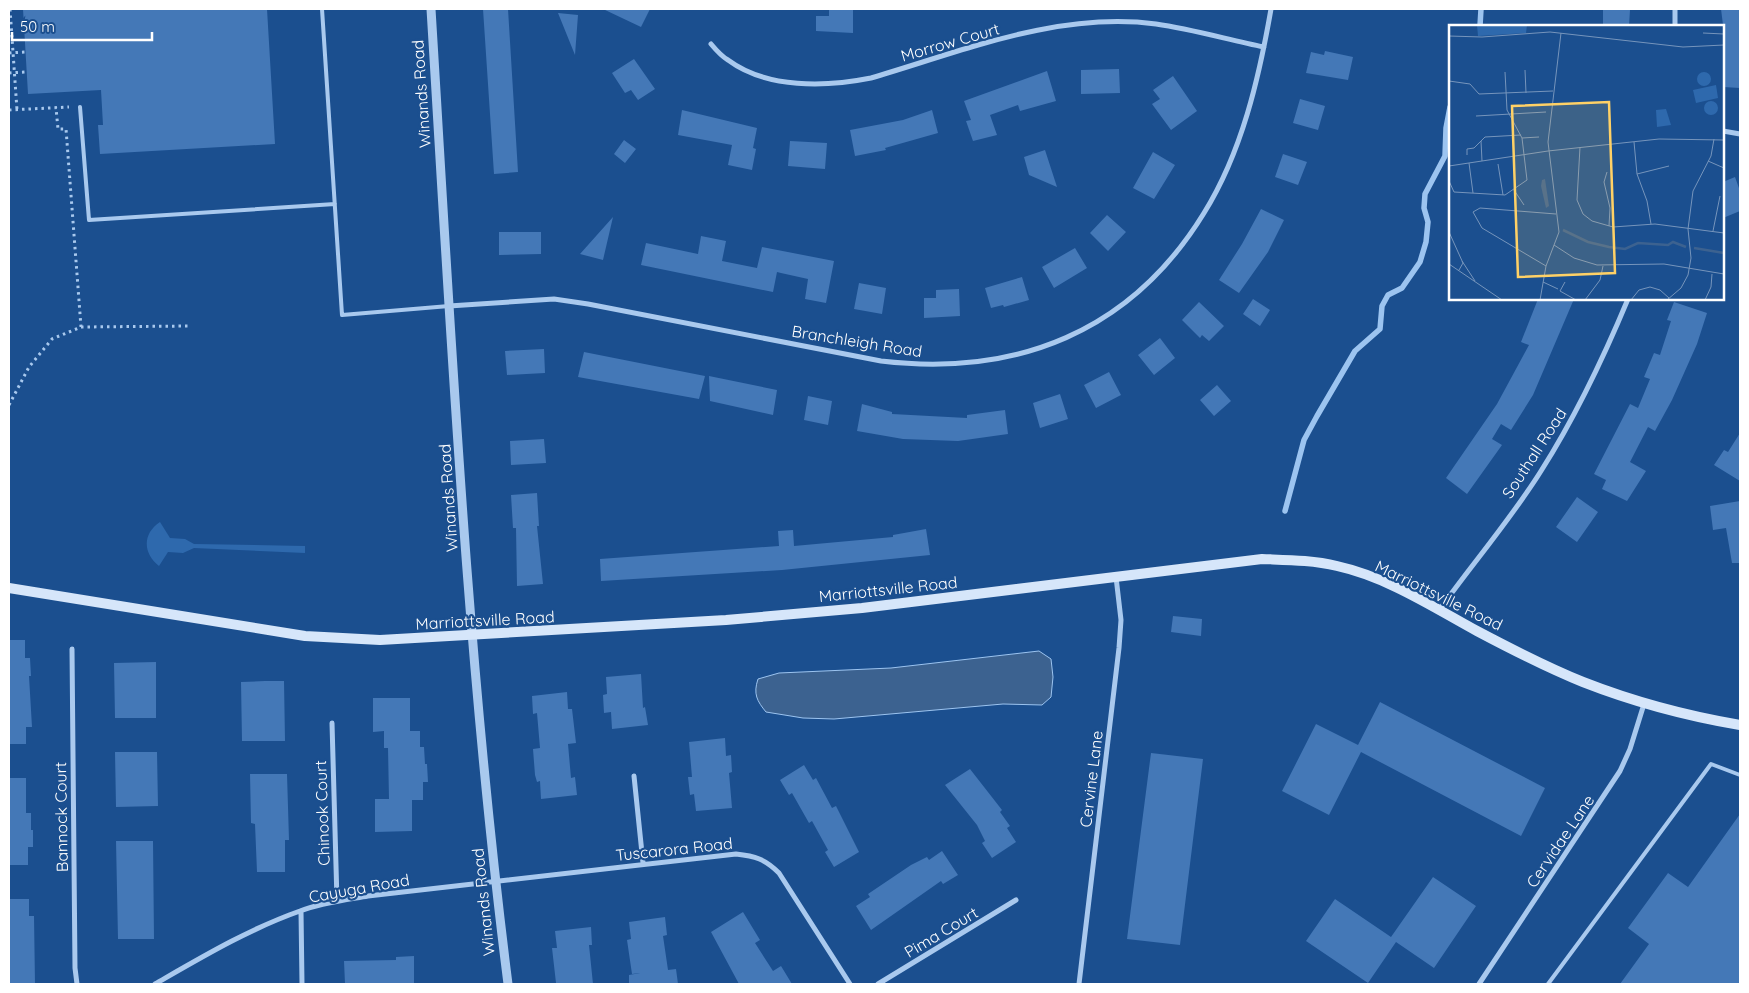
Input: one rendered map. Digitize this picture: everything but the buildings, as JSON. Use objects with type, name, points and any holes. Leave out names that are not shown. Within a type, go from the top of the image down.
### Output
[{"type":"main road","name":"Marriottsville Road","points":[[9,588],[305,636],[380,640],[726,620],[862,608],[1262,560],[1304,560],[1338,566],[1376,579],[1440,609],[1478,631],[1582,682],[1644,704],[1740,725]]},
{"type":"street","name":"Winands Road","points":[[431,9],[472,636],[494,881],[508,984]]},
{"type":"street","name":"Branchleigh Road","points":[[449,306],[554,300],[579,302],[881,360],[918,365],[953,365],[990,361],[1025,353],[1058,341],[1091,325],[1126,302],[1154,279],[1182,246],[1206,211],[1226,171],[1246,118],[1264,47],[1271,9]]},
{"type":"street","points":[[1675,9],[1675,25]]},
{"type":"street","name":"Morrow Court","points":[[711,44],[727,60],[748,72],[771,78],[810,84],[844,83],[871,78],[1040,29],[1084,22],[1157,24],[1264,47]]},
{"type":"street","points":[[1724,131],[1740,134]]},
{"type":"street","name":"Southall Road","points":[[1440,609],[1545,465],[1574,416],[1595,375],[1628,300]]},
{"type":"street","name":"Cervine Lane","points":[[1079,984],[1119,648],[1121,620],[1116,577]]},
{"type":"street","name":"Bannock Court","points":[[72,649],[75,968],[77,984]]},
{"type":"street","name":"Cervidae Lane","points":[[1479,984],[1620,772],[1630,749],[1644,704]]},
{"type":"street","name":"Chinook Court","points":[[332,723],[337,901]]},
{"type":"street","points":[[634,776],[643,864]]},
{"type":"street","name":"Tuscarora Road","points":[[494,881],[736,854],[754,856],[767,861],[779,873],[850,984]]},
{"type":"street","name":"Cayuga Road","points":[[155,984],[218,948],[301,911],[337,901],[494,881]]},
{"type":"street","name":"Pima Court","points":[[878,984],[1016,900]]},
{"type":"street","points":[[301,911],[302,984]]},
{"type":"lane","points":[[322,9],[342,315],[449,306]]},
{"type":"lane","points":[[80,107],[89,220],[335,204]]},
{"type":"lane","points":[[1548,984],[1711,764],[1740,775]]},
{"type":"path","points":[[10,9],[11,53],[17,110]]},
{"type":"path","points":[[11,53],[25,52]]},
{"type":"path","points":[[9,74],[26,72]]},
{"type":"path","points":[[9,110],[80,107]]},
{"type":"path","points":[[56,108],[58,129],[66,130],[81,326]]},
{"type":"path","points":[[9,405],[29,367],[52,339],[81,326],[189,326]]},
{"type":"shaded area","points":[[160,522],[170,538],[185,539],[194,544],[305,546],[305,553],[194,548],[183,553],[168,552],[159,566],[150,555],[147,544],[150,532]]},
{"type":"shaded area","points":[[1039,651],[1051,659],[1053,677],[1051,697],[1042,705],[1003,704],[834,719],[803,718],[766,712],[758,701],[756,693],[758,679],[779,673],[891,668]]},
{"type":"waterway","points":[[1480,25],[1481,9]]},
{"type":"waterway","points":[[1285,511],[1304,440],[1317,416],[1355,351],[1380,329],[1382,306],[1388,295],[1402,288],[1420,262],[1426,242],[1428,222],[1424,208],[1425,194],[1445,156],[1446,128],[1449,112]]}]
